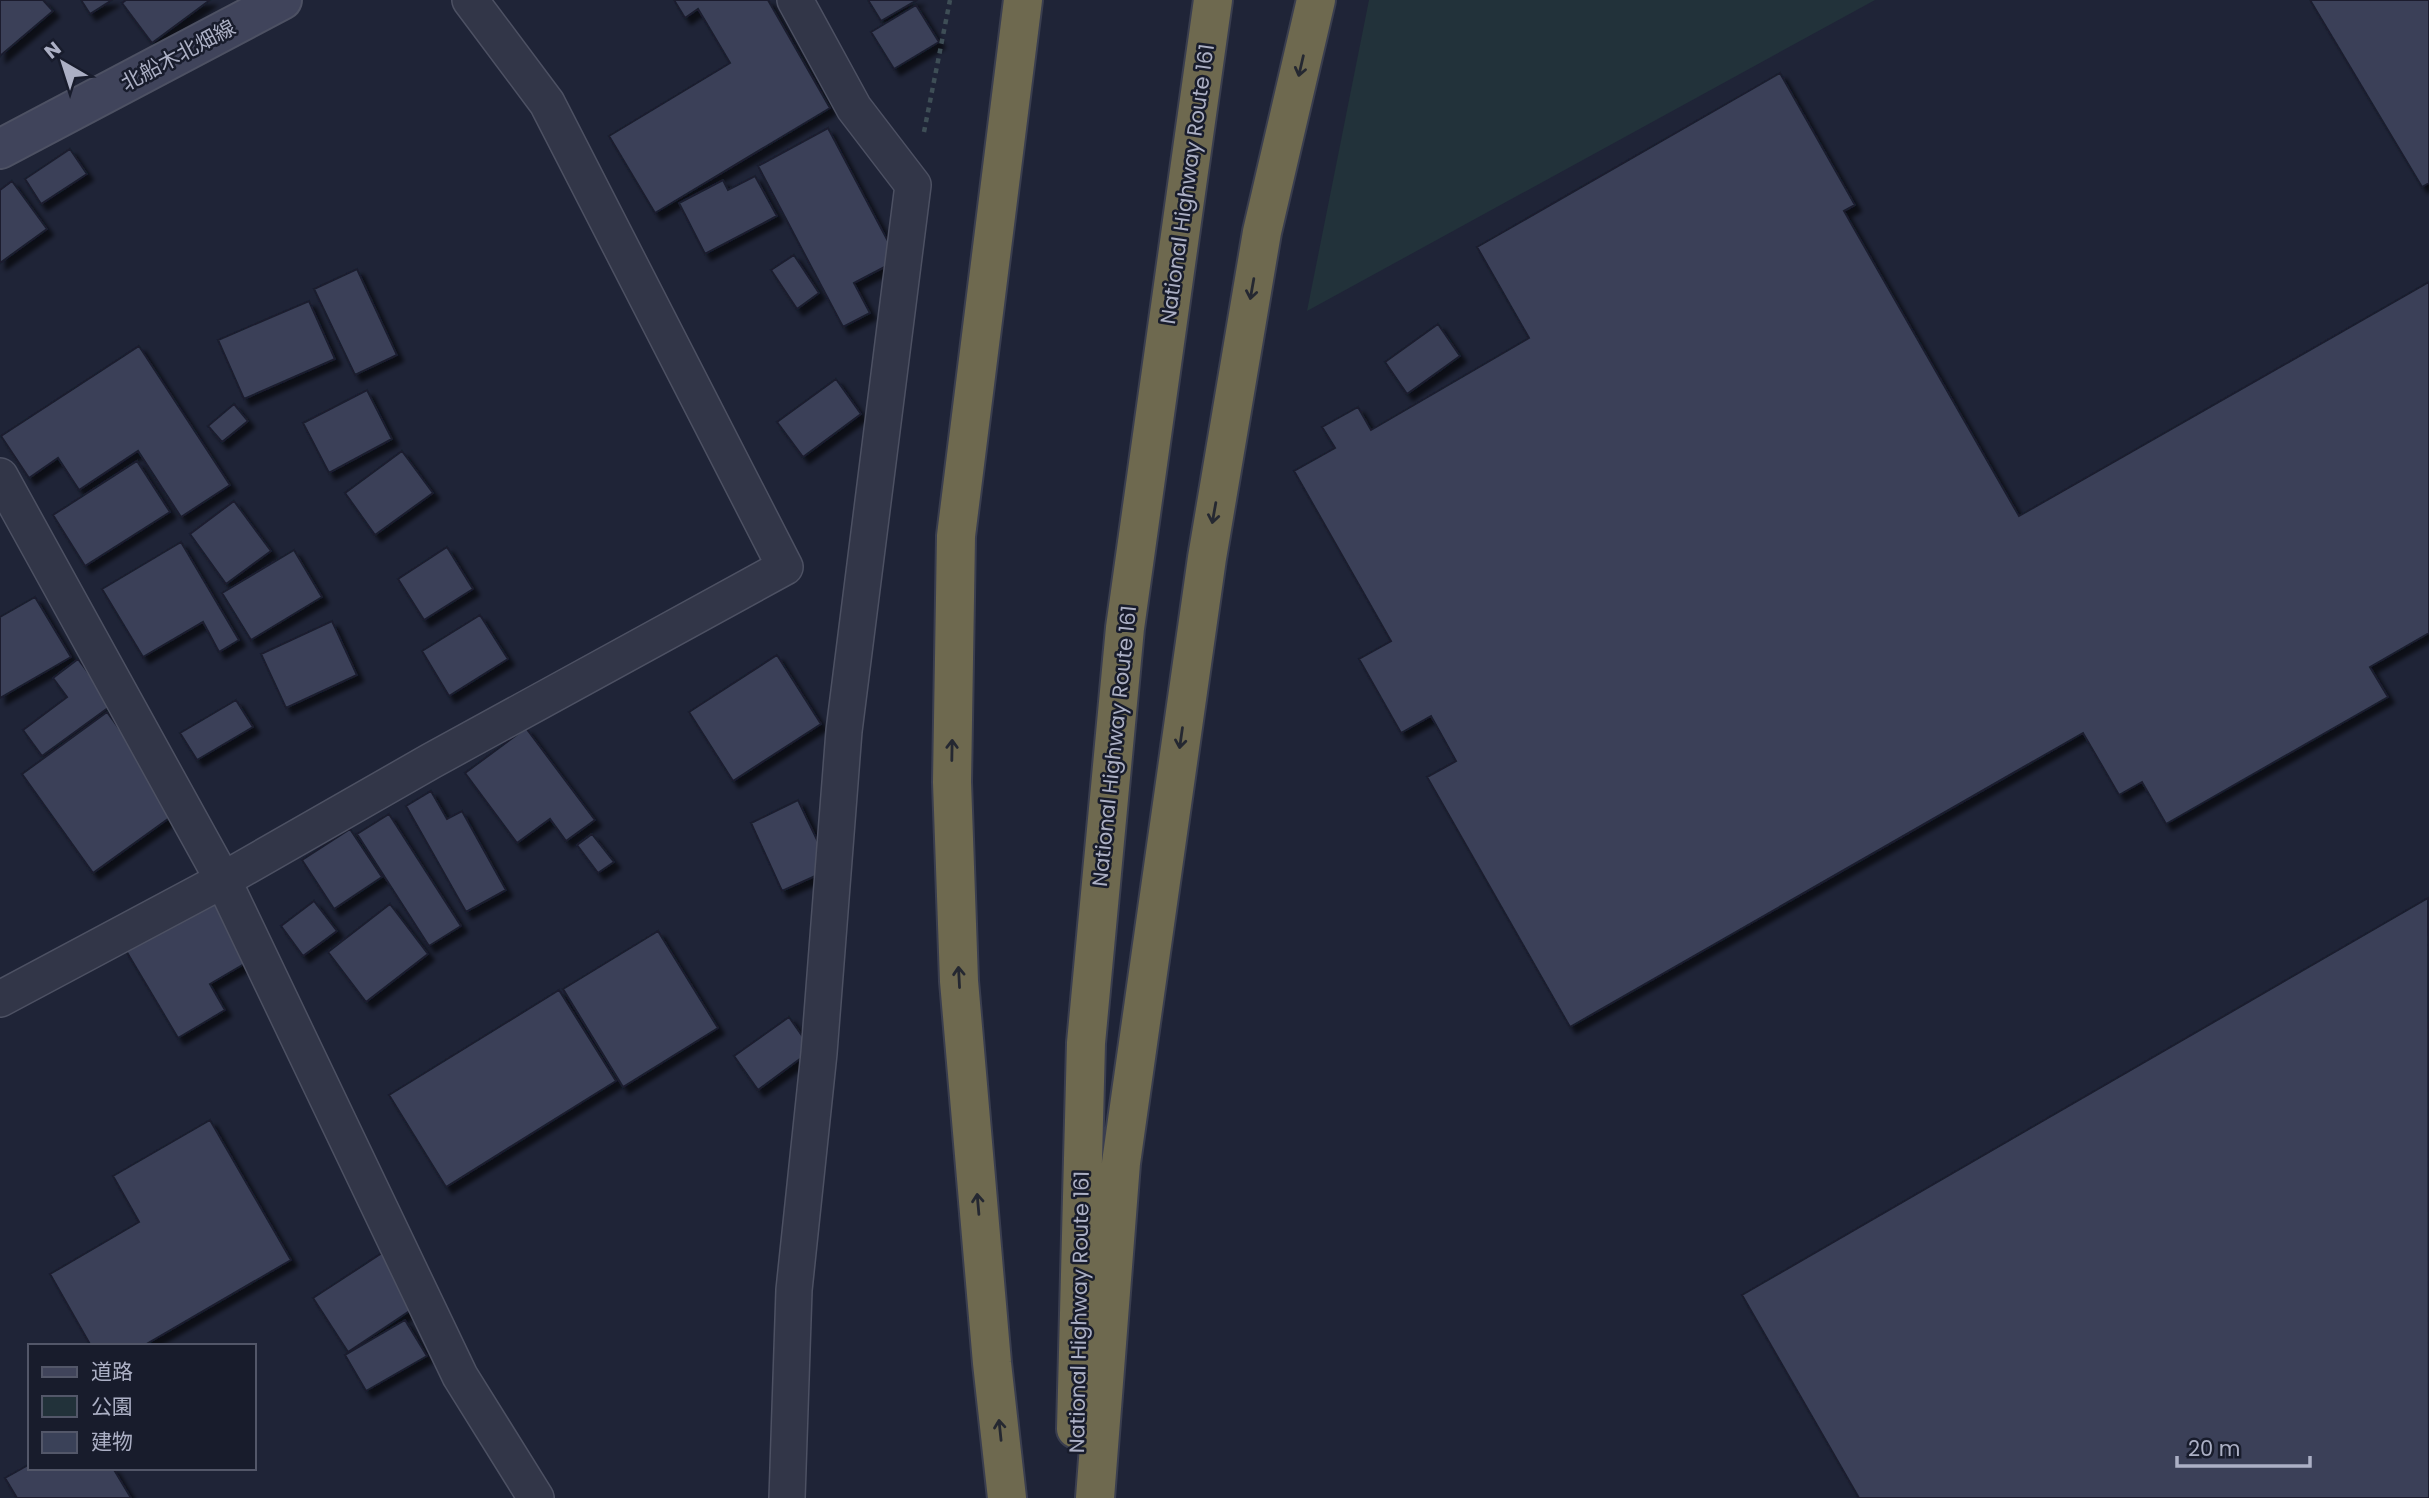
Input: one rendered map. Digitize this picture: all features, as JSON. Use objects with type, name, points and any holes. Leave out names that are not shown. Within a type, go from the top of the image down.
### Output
[{"type":"highway","points":[[1007,1498],[992,1363],[959,981],[952,782],[956,536],[1023,0]]},
{"type":"highway","name":"National Highway Route 161","points":[[1074,1498],[1088,1016],[1125,628],[1213,0]]},
{"type":"highway","points":[[1095,1498],[1121,1163],[1207,558],[1262,232],[1316,0]]},
{"type":"main road","name":"北船木北畑線","points":[[0,149],[282,0]]},
{"type":"street","points":[[0,999],[223,880],[443,754],[785,567],[547,103],[470,0]]},
{"type":"street","points":[[787,1498],[794,1290],[819,1053],[844,731],[914,185],[854,108],[795,0]]},
{"type":"street","points":[[0,476],[223,880],[460,1376],[536,1498]]},
{"type":"path","points":[[914,185],[950,0]]},
{"type":"green space","points":[[1369,0],[1875,0],[1307,311]]},
{"type":"building","points":[[0,0],[43,0],[53,11],[0,56]]},
{"type":"building","points":[[81,0],[112,0],[90,14]]},
{"type":"building","points":[[126,0],[210,0],[152,43],[122,3]]},
{"type":"building","points":[[674,0],[768,0],[830,108],[655,213],[609,136],[730,63],[698,9],[685,18]]},
{"type":"building","points":[[868,0],[917,0],[881,21]]},
{"type":"building","points":[[2310,0],[2429,0],[2429,183],[2422,187]]},
{"type":"building","points":[[916,5],[939,42],[894,69],[871,32]]},
{"type":"building","points":[[1780,73],[1855,205],[1844,211],[2019,516],[2429,282],[2429,633],[2370,667],[2388,697],[2166,824],[2142,782],[2119,795],[2083,733],[1570,1027],[1427,777],[1456,761],[1431,716],[1401,733],[1359,659],[1391,641],[1294,471],[1335,448],[1322,427],[1358,407],[1371,430],[1529,338],[1477,247]]},
{"type":"building","points":[[828,128],[898,260],[854,283],[870,313],[843,327],[758,166]]},
{"type":"building","points":[[70,149],[87,174],[41,204],[25,179]]},
{"type":"building","points":[[755,176],[777,216],[705,254],[679,203],[723,180],[728,190]]},
{"type":"building","points":[[12,181],[47,229],[0,263],[0,190]]},
{"type":"building","points":[[794,255],[819,293],[797,309],[771,270]]},
{"type":"building","points":[[357,269],[397,355],[355,375],[314,289]]},
{"type":"building","points":[[309,301],[335,359],[244,399],[218,340]]},
{"type":"building","points":[[1438,324],[1460,356],[1407,394],[1385,362]]},
{"type":"building","points":[[139,346],[230,485],[181,517],[138,451],[79,490],[58,458],[29,478],[1,436]]},
{"type":"building","points":[[836,379],[861,414],[803,457],[777,422]]},
{"type":"building","points":[[367,390],[392,439],[329,473],[303,423]]},
{"type":"building","points":[[234,404],[248,421],[222,442],[208,426]]},
{"type":"building","points":[[402,451],[433,493],[375,535],[345,493]]},
{"type":"building","points":[[137,461],[170,512],[85,566],[53,515]]},
{"type":"building","points":[[234,501],[271,551],[226,584],[190,534]]},
{"type":"building","points":[[181,542],[239,640],[219,652],[203,622],[143,657],[102,589]]},
{"type":"building","points":[[447,547],[473,589],[424,620],[398,579]]},
{"type":"building","points":[[294,550],[322,597],[251,640],[222,593]]},
{"type":"building","points":[[35,597],[71,657],[0,698],[0,617]]},
{"type":"building","points":[[480,615],[508,659],[449,696],[422,651]]},
{"type":"building","points":[[332,621],[357,675],[286,708],[261,654]]},
{"type":"building","points":[[777,655],[821,724],[733,781],[689,712]]},
{"type":"building","points":[[78,659],[112,705],[42,756],[23,730],[67,697],[53,678]]},
{"type":"building","points":[[236,700],[253,727],[197,760],[180,733]]},
{"type":"building","points":[[107,712],[179,811],[93,873],[22,774]]},
{"type":"building","points":[[526,728],[595,820],[566,841],[550,819],[517,843],[465,773]]},
{"type":"building","points":[[431,791],[447,819],[462,811],[506,890],[466,912],[406,806]]},
{"type":"building","points":[[798,800],[831,869],[782,891],[751,823]]},
{"type":"building","points":[[389,814],[461,926],[429,946],[357,834]]},
{"type":"building","points":[[350,829],[382,877],[334,909],[302,860]]},
{"type":"building","points":[[592,834],[614,862],[598,873],[577,845]]},
{"type":"building","points":[[219,893],[256,957],[210,984],[225,1010],[178,1038],[125,949]]},
{"type":"building","points":[[2428,898],[2429,1498],[1859,1498],[1742,1295]]},
{"type":"building","points":[[314,901],[337,931],[303,956],[281,926]]},
{"type":"building","points":[[390,904],[428,954],[366,1002],[328,952]]},
{"type":"building","points":[[658,931],[718,1028],[623,1087],[563,989]]},
{"type":"building","points":[[559,990],[616,1081],[446,1187],[389,1095]]},
{"type":"building","points":[[789,1017],[812,1050],[758,1090],[734,1056]]},
{"type":"building","points":[[210,1120],[291,1260],[146,1344],[90,1344],[50,1274],[139,1222],[113,1176]]},
{"type":"building","points":[[385,1251],[420,1304],[348,1352],[313,1298]]},
{"type":"building","points":[[405,1320],[427,1356],[366,1391],[345,1355]]},
{"type":"building","points":[[28,1465],[28,1470],[114,1470],[131,1498],[17,1498],[5,1478]]}]
